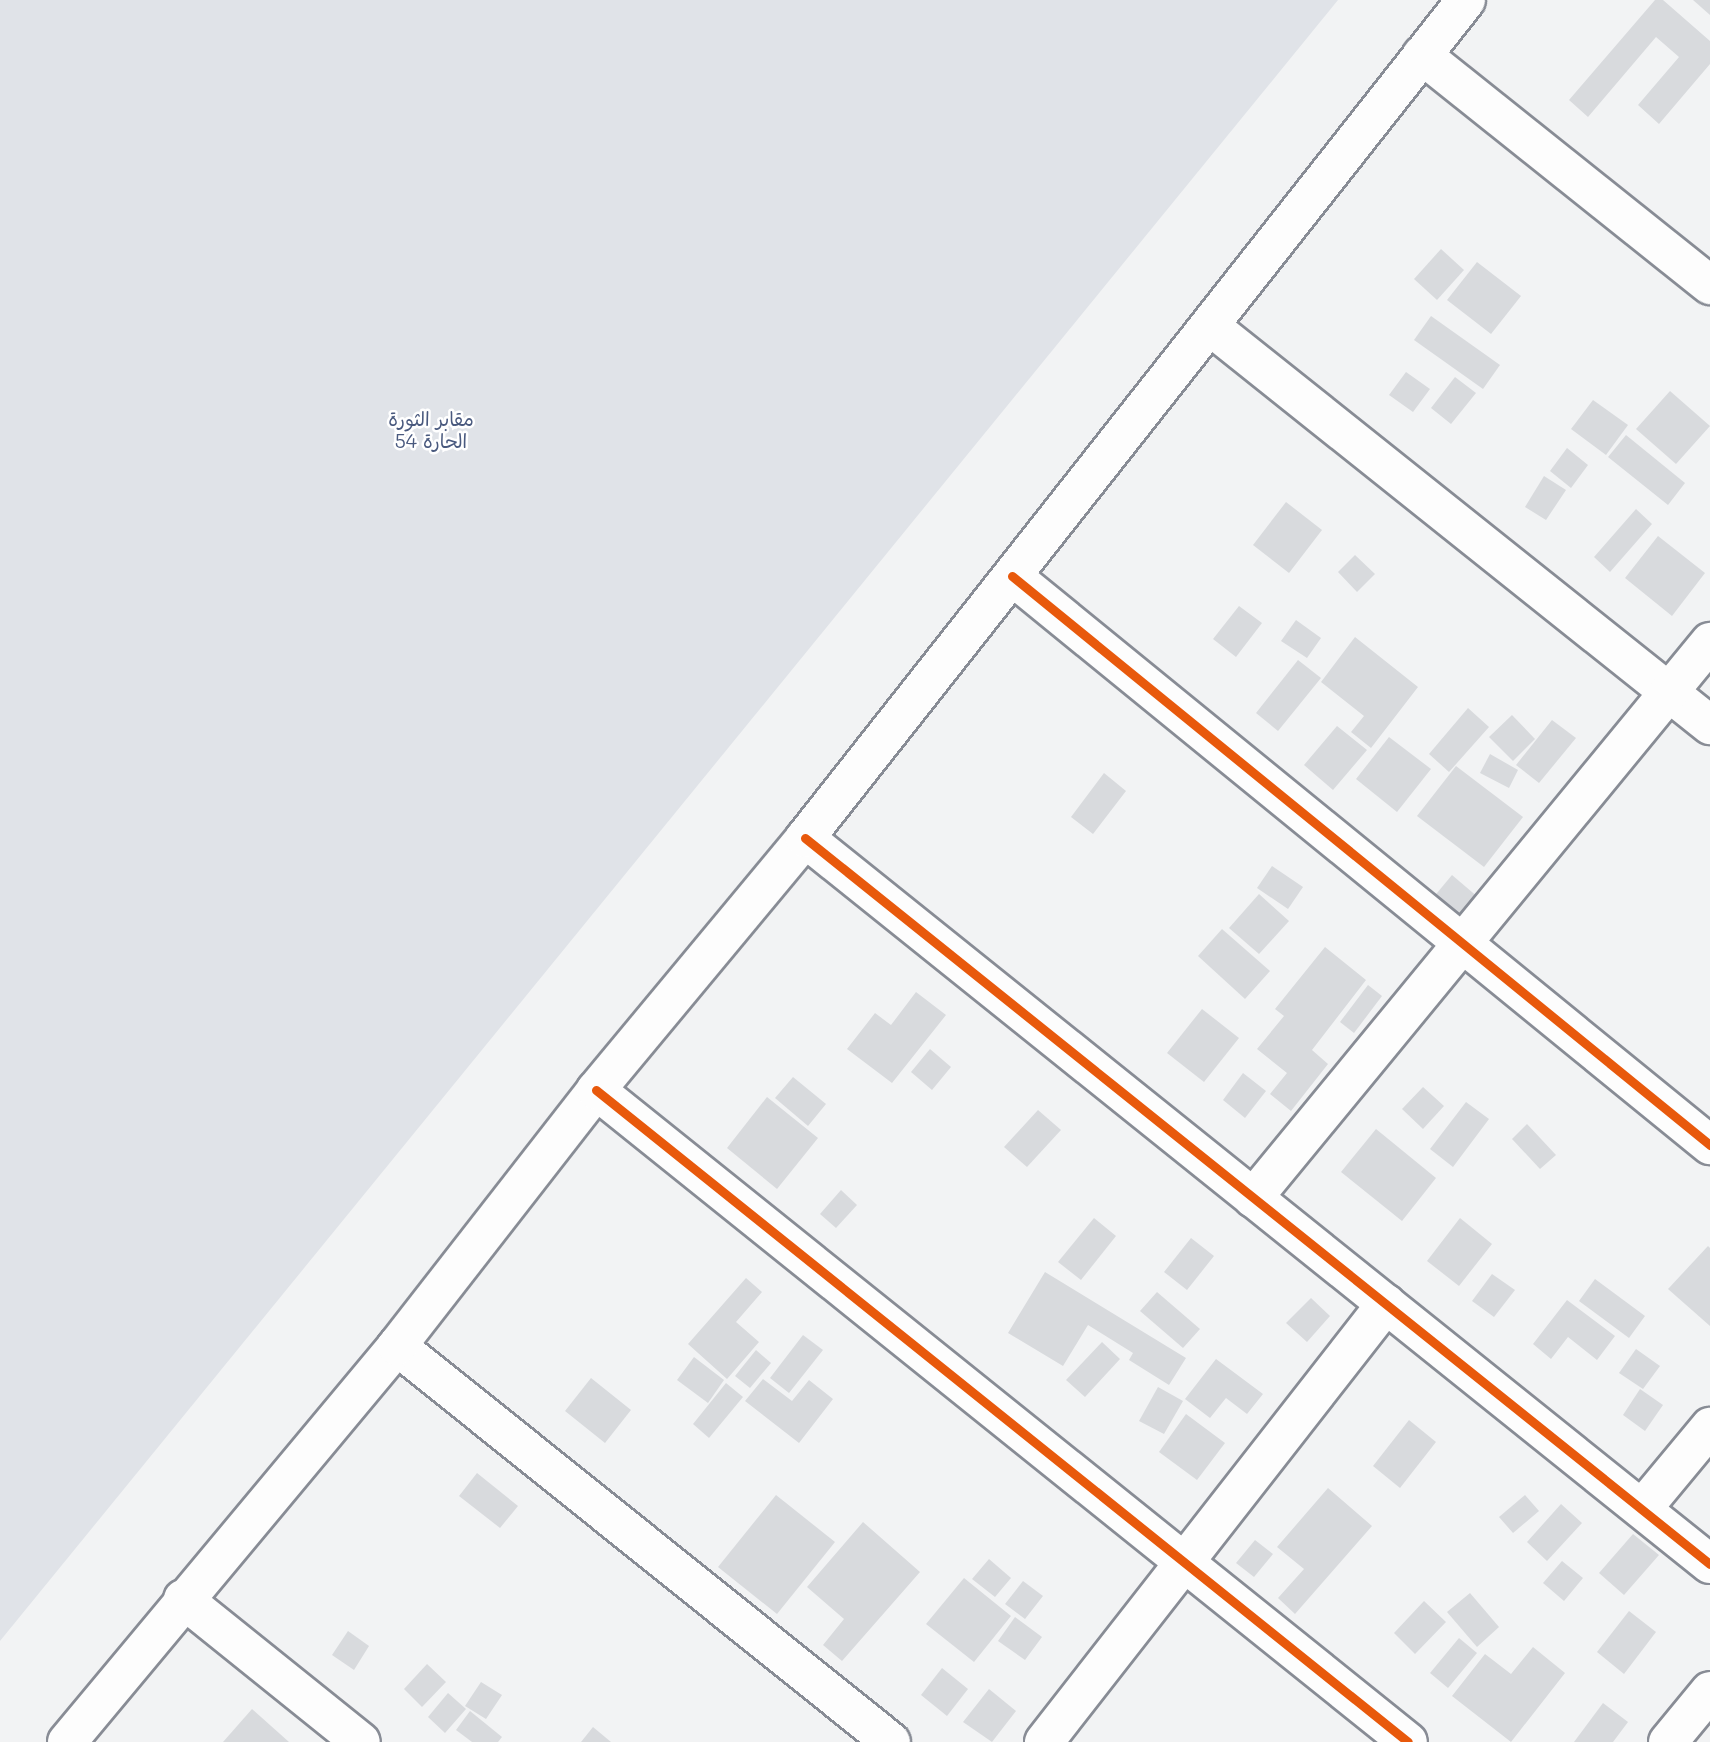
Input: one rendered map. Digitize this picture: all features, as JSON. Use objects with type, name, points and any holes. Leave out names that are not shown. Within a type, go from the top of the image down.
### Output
[{"type":"street","points":[[67,1742],[183,1599],[397,1346],[596,1090],[805,838],[1466,0]]},
{"type":"street","points":[[1422,55],[1710,285]]},
{"type":"street","points":[[1210,326],[1710,725]]},
{"type":"street","points":[[1012,576],[1710,1144]]},
{"type":"street","points":[[1253,1198],[1710,642]]},
{"type":"street","points":[[805,838],[1710,1564]]},
{"type":"street","points":[[596,1090],[1185,1563],[1369,1730],[1409,1742]]},
{"type":"street","points":[[1044,1742],[1386,1304]]},
{"type":"street","points":[[397,1346],[891,1742]]},
{"type":"street","points":[[1642,1509],[1710,1427]]},
{"type":"street","points":[[183,1599],[361,1742]]},
{"type":"street","points":[[1668,1742],[1710,1691]]},
{"type":"green space","name":"مقابر الثورة الحارة 54","points":[[0,0],[1338,0],[0,1641]]},
{"type":"building","points":[[1655,0],[1663,0],[1710,41],[1710,64],[1659,124],[1638,105],[1679,57],[1656,37],[1588,117],[1569,100]]},
{"type":"building","points":[[1693,0],[1710,0],[1710,15]]},
{"type":"building","points":[[1441,249],[1464,270],[1437,300],[1414,279]]},
{"type":"building","points":[[1477,262],[1521,296],[1491,334],[1447,300]]},
{"type":"building","points":[[1431,316],[1500,365],[1483,389],[1414,340]]},
{"type":"building","points":[[1406,372],[1430,389],[1413,412],[1389,395]]},
{"type":"building","points":[[1455,377],[1476,393],[1451,424],[1431,408]]},
{"type":"building","points":[[1670,391],[1710,426],[1676,464],[1636,429]]},
{"type":"building","points":[[1593,400],[1628,425],[1606,455],[1571,429]]},
{"type":"building","points":[[1626,435],[1685,483],[1668,505],[1608,457]]},
{"type":"building","points":[[1567,448],[1588,465],[1571,488],[1550,471]]},
{"type":"building","points":[[1544,476],[1566,490],[1546,520],[1525,507]]},
{"type":"building","points":[[1286,502],[1322,530],[1289,573],[1253,545]]},
{"type":"building","points":[[1636,509],[1652,524],[1610,572],[1594,557]]},
{"type":"building","points":[[1658,536],[1705,573],[1672,616],[1625,578]]},
{"type":"building","points":[[1355,555],[1375,574],[1357,592],[1338,572]]},
{"type":"building","points":[[1239,606],[1262,623],[1236,657],[1213,639]]},
{"type":"building","points":[[1296,620],[1321,638],[1307,658],[1281,641]]},
{"type":"building","points":[[1355,637],[1418,687],[1371,748],[1351,732],[1364,716],[1321,682]]},
{"type":"building","points":[[1298,660],[1321,678],[1278,731],[1256,713]]},
{"type":"building","points":[[1468,708],[1489,727],[1449,772],[1429,754]]},
{"type":"building","points":[[1512,715],[1535,739],[1513,761],[1489,737]]},
{"type":"building","points":[[1552,720],[1576,738],[1539,783],[1516,765]]},
{"type":"building","points":[[1337,726],[1367,750],[1333,790],[1304,765]]},
{"type":"building","points":[[1389,737],[1431,769],[1397,812],[1356,779]]},
{"type":"building","points":[[1490,754],[1518,770],[1509,788],[1480,773]]},
{"type":"building","points":[[1456,766],[1523,817],[1484,867],[1417,816]]},
{"type":"building","points":[[1104,773],[1126,791],[1093,834],[1071,817]]},
{"type":"building","points":[[1272,866],[1303,887],[1288,909],[1257,888]]},
{"type":"building","points":[[1452,875],[1493,910],[1468,940],[1427,905]]},
{"type":"building","points":[[1259,894],[1289,921],[1259,954],[1229,928]]},
{"type":"building","points":[[1222,929],[1270,971],[1245,999],[1198,956]]},
{"type":"building","points":[[1325,947],[1366,980],[1312,1050],[1328,1064],[1291,1111],[1270,1094],[1287,1073],[1257,1049],[1284,1016],[1275,1009]]},
{"type":"building","points":[[1368,985],[1382,996],[1354,1033],[1340,1022]]},
{"type":"building","points":[[916,992],[946,1015],[892,1083],[847,1049],[875,1013],[891,1025]]},
{"type":"building","points":[[1202,1009],[1239,1038],[1204,1082],[1167,1053]]},
{"type":"building","points":[[930,1049],[951,1067],[932,1090],[911,1072]]},
{"type":"building","points":[[1243,1073],[1266,1091],[1245,1118],[1223,1100]]},
{"type":"building","points":[[793,1077],[826,1104],[808,1126],[775,1098]]},
{"type":"building","points":[[1423,1087],[1444,1106],[1423,1129],[1402,1109]]},
{"type":"building","points":[[767,1097],[818,1138],[777,1189],[727,1148]]},
{"type":"building","points":[[1466,1102],[1489,1119],[1453,1167],[1430,1149]]},
{"type":"building","points":[[1038,1110],[1061,1130],[1027,1167],[1004,1147]]},
{"type":"building","points":[[1527,1124],[1556,1155],[1540,1169],[1512,1139]]},
{"type":"building","points":[[1376,1129],[1436,1178],[1402,1221],[1341,1172]]},
{"type":"building","points":[[841,1190],[857,1205],[836,1228],[820,1214]]},
{"type":"building","points":[[1094,1218],[1116,1236],[1081,1280],[1058,1262]]},
{"type":"building","points":[[1460,1218],[1492,1244],[1459,1286],[1427,1261]]},
{"type":"building","points":[[1191,1238],[1214,1256],[1187,1290],[1164,1272]]},
{"type":"building","points":[[1708,1246],[1710,1248],[1710,1326],[1668,1289]]},
{"type":"building","points":[[1045,1272],[1186,1358],[1169,1385],[1129,1360],[1133,1353],[1088,1325],[1063,1366],[1008,1333]]},
{"type":"building","points":[[1492,1274],[1515,1290],[1494,1317],[1472,1301]]},
{"type":"building","points":[[746,1278],[762,1292],[736,1322],[759,1342],[727,1379],[688,1344]]},
{"type":"building","points":[[1595,1279],[1645,1316],[1629,1338],[1579,1301]]},
{"type":"building","points":[[1157,1292],[1200,1329],[1183,1348],[1140,1311]]},
{"type":"building","points":[[1311,1298],[1330,1316],[1307,1342],[1286,1323]]},
{"type":"building","points":[[1567,1300],[1615,1336],[1597,1360],[1568,1337],[1551,1359],[1533,1344]]},
{"type":"building","points":[[803,1335],[823,1350],[789,1393],[770,1378]]},
{"type":"building","points":[[1102,1342],[1120,1359],[1085,1397],[1066,1380]]},
{"type":"building","points":[[1636,1349],[1660,1366],[1643,1389],[1619,1373]]},
{"type":"building","points":[[756,1350],[771,1363],[750,1388],[735,1376]]},
{"type":"building","points":[[694,1357],[724,1380],[708,1403],[677,1380]]},
{"type":"building","points":[[1216,1359],[1263,1394],[1247,1414],[1226,1398],[1210,1418],[1185,1399]]},
{"type":"building","points":[[591,1378],[631,1410],[605,1443],[565,1411]]},
{"type":"building","points":[[763,1379],[792,1401],[809,1380],[833,1399],[799,1443],[745,1401]]},
{"type":"building","points":[[726,1383],[743,1397],[709,1438],[693,1424]]},
{"type":"building","points":[[1158,1387],[1183,1401],[1164,1434],[1139,1421]]},
{"type":"building","points":[[1640,1389],[1663,1405],[1645,1431],[1623,1415]]},
{"type":"building","points":[[1186,1414],[1225,1443],[1197,1480],[1159,1452]]},
{"type":"building","points":[[1409,1420],[1436,1442],[1400,1488],[1373,1466]]},
{"type":"building","points":[[477,1473],[518,1506],[500,1528],[459,1496]]},
{"type":"building","points":[[1328,1488],[1372,1526],[1295,1614],[1278,1598],[1304,1569],[1277,1547]]},
{"type":"building","points":[[776,1495],[835,1542],[777,1614],[718,1567]]},
{"type":"building","points":[[1525,1495],[1539,1511],[1513,1533],[1499,1517]]},
{"type":"building","points":[[1561,1504],[1582,1523],[1547,1561],[1527,1542]]},
{"type":"building","points":[[863,1522],[920,1572],[842,1661],[823,1645],[844,1619],[807,1587]]},
{"type":"building","points":[[1633,1534],[1659,1555],[1624,1595],[1599,1573]]},
{"type":"building","points":[[1255,1540],[1273,1554],[1254,1577],[1236,1563]]},
{"type":"building","points":[[989,1559],[1011,1578],[995,1597],[972,1579]]},
{"type":"building","points":[[1562,1561],[1583,1578],[1564,1601],[1543,1583]]},
{"type":"building","points":[[964,1578],[1011,1616],[974,1662],[926,1624]]},
{"type":"building","points":[[1023,1581],[1043,1596],[1025,1619],[1005,1604]]},
{"type":"building","points":[[1470,1593],[1499,1627],[1477,1647],[1447,1612]]},
{"type":"building","points":[[1424,1601],[1446,1622],[1415,1654],[1394,1633]]},
{"type":"building","points":[[1629,1611],[1656,1632],[1624,1674],[1597,1652]]},
{"type":"building","points":[[1015,1617],[1042,1637],[1025,1660],[998,1641]]},
{"type":"building","points":[[348,1631],[369,1646],[354,1670],[332,1655]]},
{"type":"building","points":[[1459,1638],[1477,1653],[1448,1688],[1430,1673]]},
{"type":"building","points":[[1533,1647],[1565,1673],[1511,1742],[1452,1696],[1485,1654],[1511,1674]]},
{"type":"building","points":[[427,1664],[446,1682],[422,1707],[404,1689]]},
{"type":"building","points":[[942,1668],[968,1689],[947,1716],[921,1695]]},
{"type":"building","points":[[481,1682],[502,1695],[486,1719],[465,1706]]},
{"type":"building","points":[[989,1689],[1016,1711],[992,1742],[963,1722]]},
{"type":"building","points":[[448,1693],[466,1709],[445,1733],[428,1717]]},
{"type":"building","points":[[1603,1703],[1628,1722],[1613,1742],[1574,1742]]},
{"type":"building","points":[[252,1709],[289,1742],[223,1742]]},
{"type":"building","points":[[470,1711],[502,1737],[498,1742],[472,1742],[456,1730]]},
{"type":"building","points":[[593,1727],[611,1742],[581,1742]]},
{"type":"cycle path","points":[[1012,576],[1710,1145]]},
{"type":"cycle path","points":[[805,838],[1710,1564]]},
{"type":"cycle path","points":[[596,1090],[1408,1742]]}]
